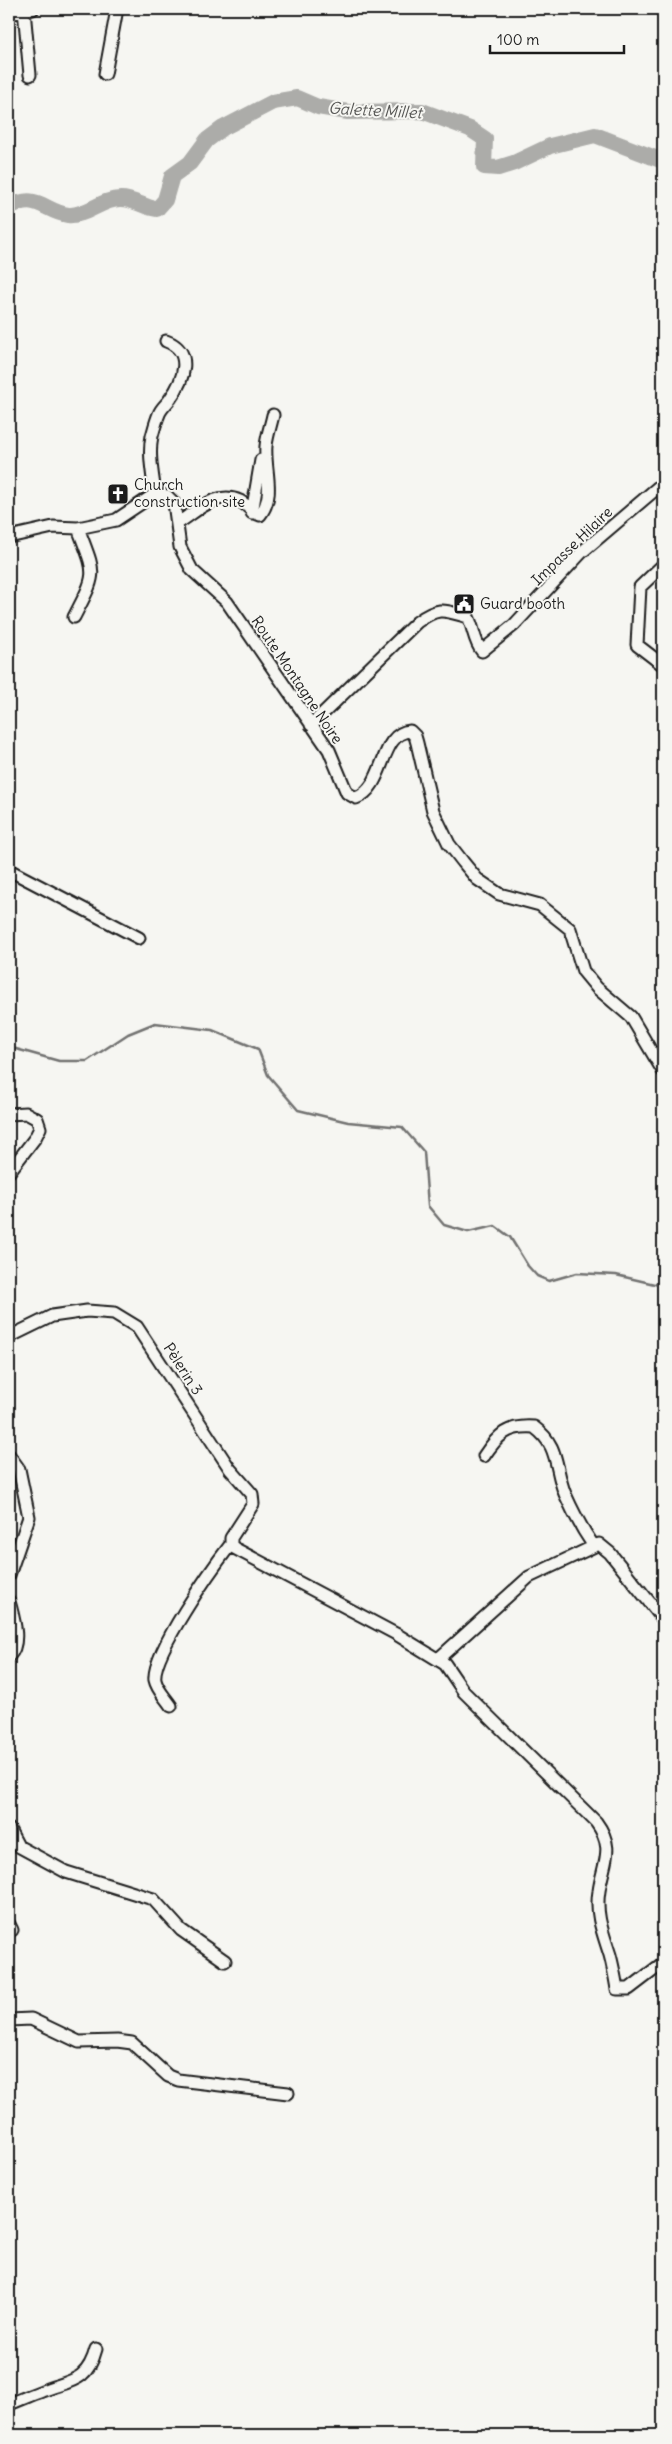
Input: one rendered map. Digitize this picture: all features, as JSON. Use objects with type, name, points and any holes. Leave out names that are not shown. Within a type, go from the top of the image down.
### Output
[{"type":"street","points":[[105,74],[117,9]]},
{"type":"street","points":[[9,14],[28,10],[30,74]]},
{"type":"street","points":[[9,537],[53,527],[78,528],[116,520],[155,494],[151,466],[152,439],[159,412],[172,397],[181,377],[184,362],[182,351],[176,345],[166,341]]},
{"type":"street","points":[[178,523],[206,503],[223,498],[240,502],[252,512],[260,514],[266,506],[269,495],[266,476],[266,446],[273,415]]},
{"type":"street","points":[[252,512],[262,455]]},
{"type":"street","name":"Impasse Hilaire","points":[[311,725],[417,622],[430,613],[443,609],[468,617],[475,629],[477,645],[482,651],[514,625],[582,552],[663,483]]},
{"type":"street","name":"Route Montagne Noire","points":[[155,494],[168,496],[174,503],[180,547],[192,570],[227,602],[329,750],[347,794],[356,798],[366,794],[375,781],[393,738],[402,732],[410,731],[415,736],[433,811],[449,844],[477,879],[499,894],[540,905],[570,929],[583,971],[598,988],[631,1017],[663,1072]]},
{"type":"street","points":[[74,617],[91,585],[93,574],[92,566],[78,528]]},
{"type":"street","points":[[663,565],[640,587],[637,645],[663,664]]},
{"type":"street","points":[[9,870],[139,938]]},
{"type":"street","points":[[9,1114],[26,1113],[37,1119],[40,1128],[35,1138],[9,1172]]},
{"type":"street","name":"Pèlerin 3","points":[[9,1337],[52,1316],[87,1311],[114,1313],[137,1327],[230,1469],[252,1494],[253,1504],[231,1538],[232,1544],[202,1583],[160,1658],[155,1679],[157,1687],[171,1706]]},
{"type":"street","points":[[484,1456],[496,1438],[512,1428],[534,1426],[544,1433],[551,1442],[565,1494],[593,1545]]},
{"type":"street","points":[[9,1454],[19,1469],[30,1517],[9,1575]]},
{"type":"street","points":[[232,1544],[234,1548],[396,1634],[444,1664],[464,1692],[596,1822],[605,1835],[607,1856],[598,1892],[598,1919],[610,1956],[617,1989],[629,1989],[663,1964]]},
{"type":"street","points":[[438,1659],[529,1577],[593,1545],[599,1544],[610,1553],[663,1619]]},
{"type":"street","points":[[9,1601],[14,1620],[16,1645],[9,1656]]},
{"type":"street","points":[[9,1829],[18,1846],[66,1872],[153,1899],[181,1930],[225,1961]]},
{"type":"street","points":[[9,2020],[30,2019],[80,2042],[117,2041],[132,2043],[168,2076],[178,2080],[288,2093]]},
{"type":"street","points":[[9,2404],[76,2380],[86,2372],[93,2362],[96,2349]]},
{"type":"waterway","name":"Galette Millet","points":[[9,207],[27,201],[40,204],[59,213],[74,215],[113,200],[125,199],[157,209],[165,200],[172,176],[190,163],[207,140],[223,128],[273,102],[297,98],[318,107],[348,112],[422,111],[470,129],[485,139],[484,167],[498,168],[514,163],[550,146],[595,135],[663,161]]},
{"type":"waterway","points":[[9,1047],[59,1061],[87,1061],[128,1034],[155,1023],[212,1030],[258,1049],[268,1075],[298,1110],[348,1122],[402,1127],[424,1152],[428,1206],[444,1225],[468,1232],[495,1226],[510,1237],[528,1266],[537,1276],[549,1281],[577,1273],[616,1275],[663,1286]]},
{"type":"place","name":"Church construction site","points":[[118,494]]},
{"type":"place","name":"Guard booth","points":[[464,604]]}]
